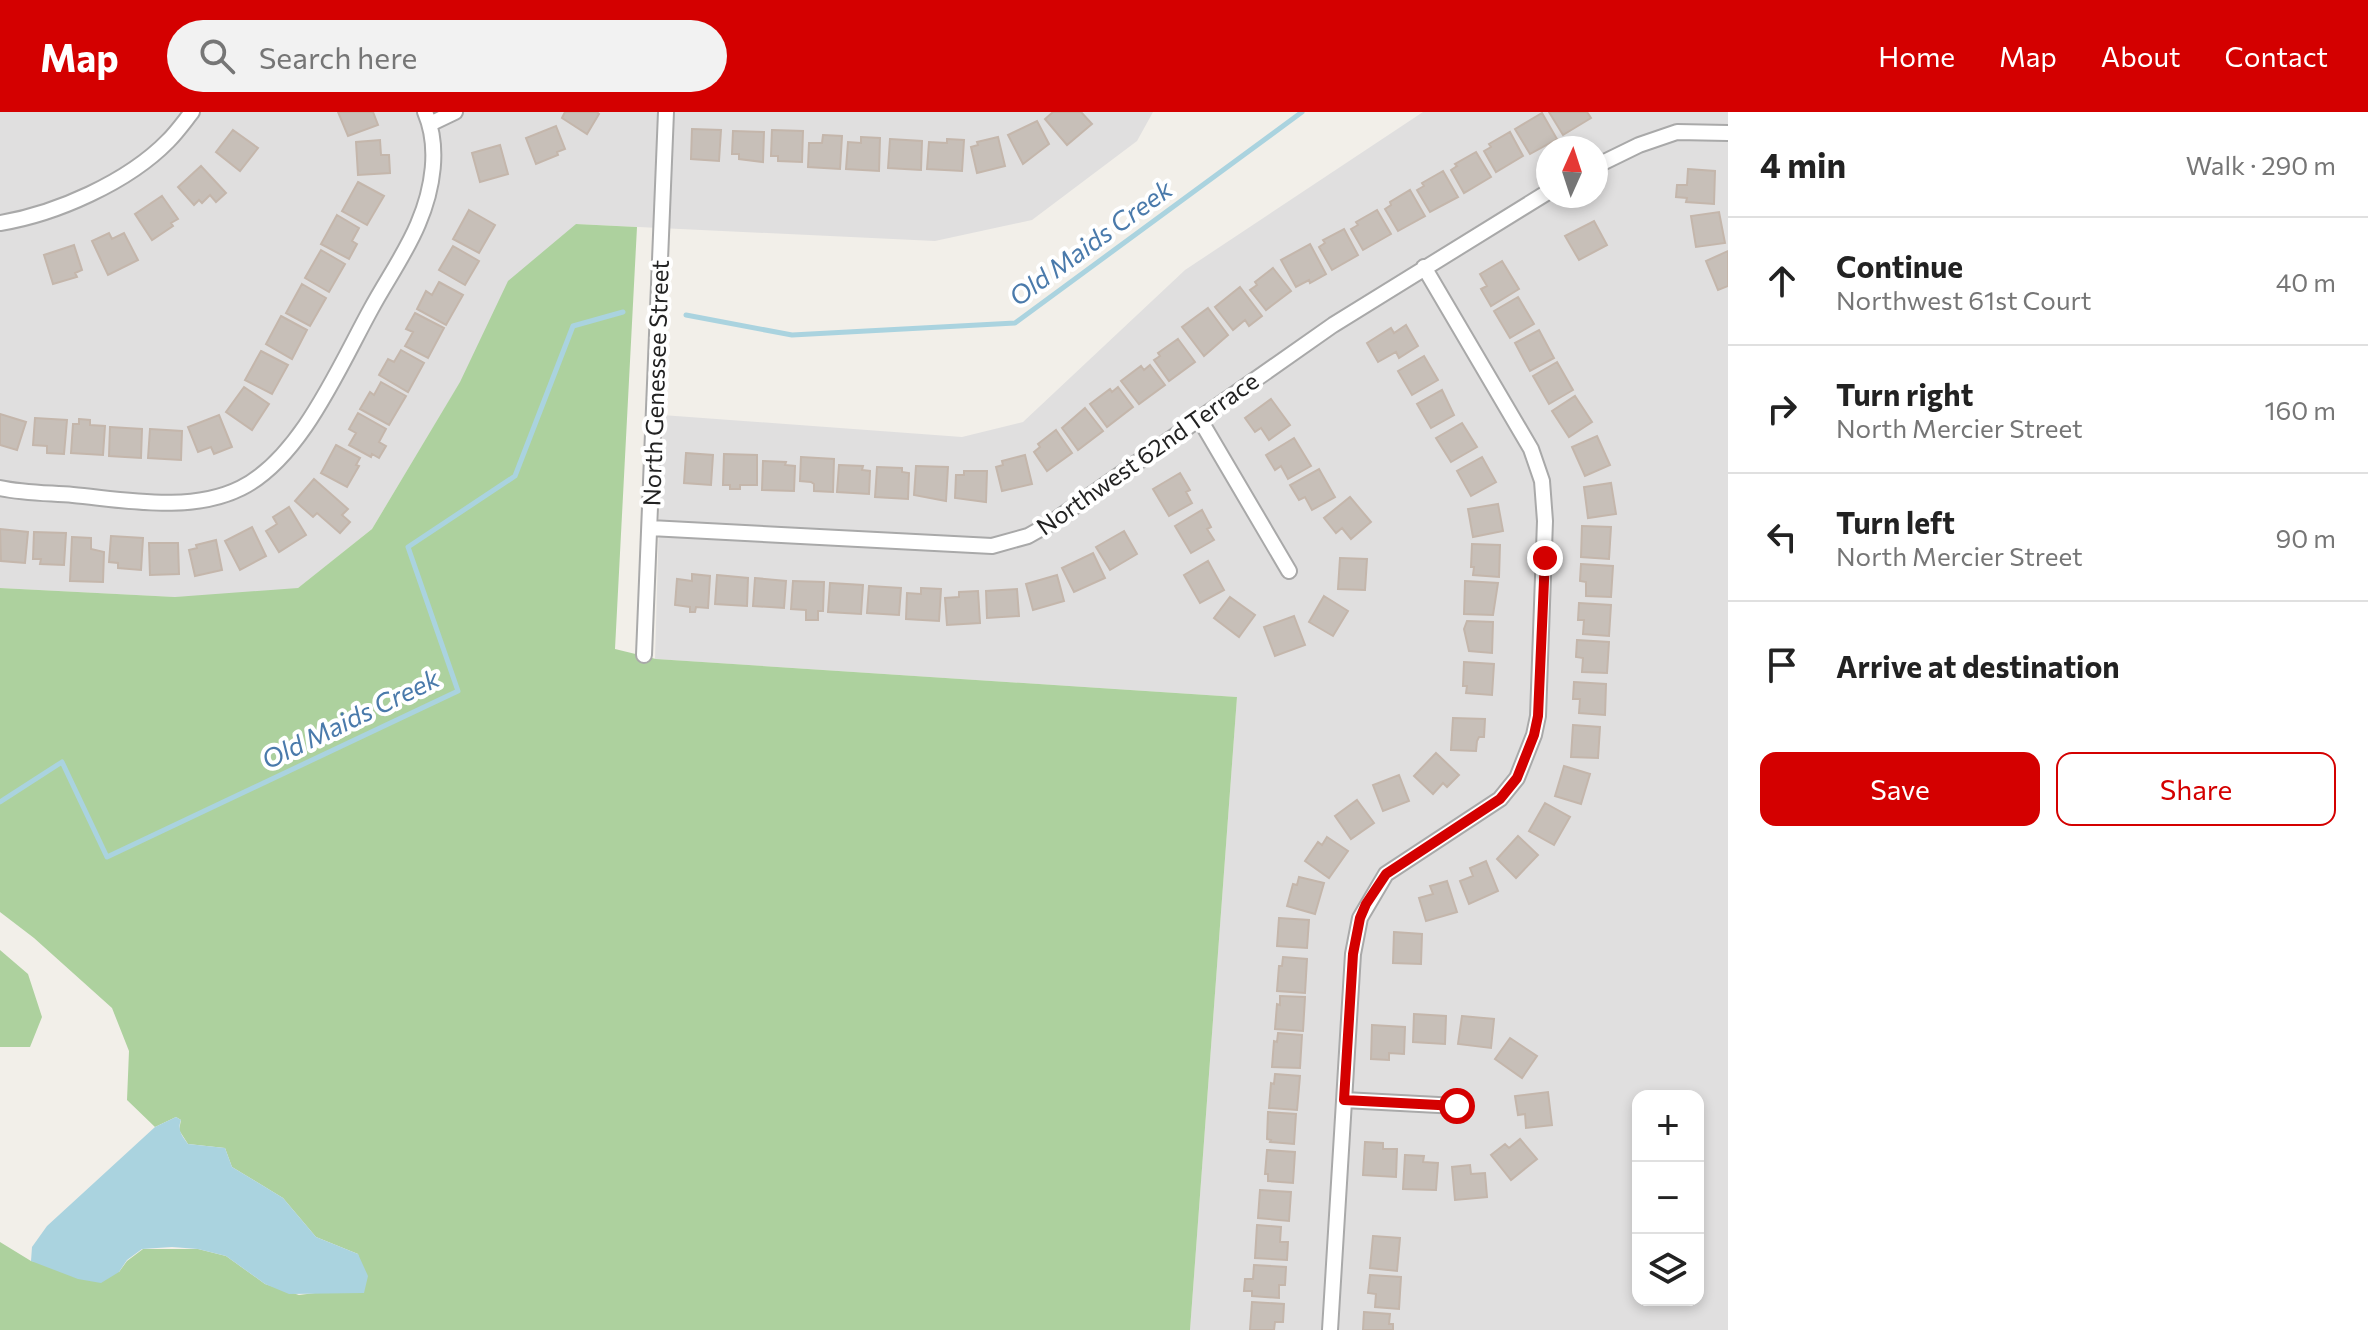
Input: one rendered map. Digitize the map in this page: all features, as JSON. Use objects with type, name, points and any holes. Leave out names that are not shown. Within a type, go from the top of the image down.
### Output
[{"type":"street","points":[[0,223],[48,211],[116,179],[167,142],[192,112]]},
{"type":"street","points":[[0,488],[150,502],[204,501],[240,489],[270,470],[304,429],[418,224],[432,176],[435,153],[428,118],[455,112]]},
{"type":"street","name":"North Genessee Street","points":[[644,655],[666,112]]},
{"type":"street","points":[[1608,160],[1677,132],[1728,133]]},
{"type":"street","name":"Northwest 62nd Terrace","points":[[650,528],[992,546],[1028,536],[1051,523],[1299,347],[1536,199]]},
{"type":"street","points":[[1330,1330],[1353,954],[1360,918],[1386,874],[1500,799],[1517,778],[1538,716],[1545,558],[1542,481],[1531,449],[1424,267]]},
{"type":"street","points":[[1199,418],[1289,571]]},
{"type":"street","points":[[1344,1100],[1457,1106]]},
{"type":"shaded area","points":[[0,112],[1153,112],[1137,141],[1032,220],[935,241],[576,224],[455,391],[372,529],[292,593],[175,597],[0,588]]},
{"type":"shaded area","points":[[1423,112],[1728,112],[1728,1330],[1190,1330],[1237,697],[655,659],[662,415],[962,437],[1023,422],[1185,270]]},
{"type":"green space","points":[[576,224],[637,227],[615,649],[656,659],[1237,697],[1190,1330],[0,1330],[0,1242],[31,1261],[119,1272],[127,1261],[143,1249],[198,1249],[226,1256],[265,1284],[299,1295],[364,1292],[358,1254],[316,1237],[283,1198],[232,1167],[225,1148],[188,1144],[179,1130],[181,1120],[176,1117],[155,1127],[127,1100],[129,1051],[112,1008],[0,912],[0,588],[175,597],[298,588],[372,529],[460,382],[508,281]]},
{"type":"green space","points":[[0,950],[28,974],[42,1017],[30,1047],[0,1047]]},
{"type":"water","points":[[176,1117],[181,1120],[180,1130],[188,1144],[225,1148],[232,1167],[283,1198],[316,1237],[358,1254],[368,1276],[364,1293],[289,1294],[265,1284],[226,1256],[198,1249],[142,1249],[127,1260],[119,1272],[101,1283],[78,1279],[31,1261],[32,1247],[47,1226],[155,1127]]},
{"type":"building","points":[[338,112],[373,112],[378,125],[348,136]]},
{"type":"building","points":[[565,112],[599,114],[587,134],[562,118]]},
{"type":"building","points":[[1053,112],[1081,112],[1092,124],[1067,145],[1045,119]]},
{"type":"building","points":[[1549,112],[1587,112],[1591,118],[1563,135]]},
{"type":"building","points":[[1542,113],[1555,136],[1536,136],[1536,151],[1530,154],[1515,129]]},
{"type":"building","points":[[1037,121],[1049,144],[1023,164],[1008,135]]},
{"type":"building","points":[[556,126],[565,149],[536,164],[526,138]]},
{"type":"building","points":[[692,129],[721,130],[719,161],[691,159]]},
{"type":"building","points":[[233,130],[258,148],[240,171],[216,152]]},
{"type":"building","points":[[772,130],[803,131],[802,162],[778,161],[778,156],[771,156]]},
{"type":"building","points":[[733,131],[764,132],[763,162],[739,159],[739,154],[732,154]]},
{"type":"building","points":[[1510,132],[1523,156],[1496,172],[1484,151],[1491,147],[1489,144]]},
{"type":"building","points":[[823,135],[842,136],[840,169],[808,167],[809,143],[822,143]]},
{"type":"building","points":[[861,137],[880,138],[879,171],[846,169],[848,142],[861,143]]},
{"type":"building","points":[[998,137],[1005,166],[977,173],[971,147],[978,145],[977,142]]},
{"type":"building","points":[[890,139],[922,141],[921,170],[888,168]]},
{"type":"building","points":[[947,139],[964,140],[962,171],[927,169],[929,142],[947,143]]},
{"type":"building","points":[[380,140],[381,155],[389,155],[390,173],[358,175],[356,142]]},
{"type":"building","points":[[500,145],[508,174],[480,182],[472,153]]},
{"type":"building","points":[[1476,152],[1491,177],[1464,193],[1451,170],[1457,166],[1455,164]]},
{"type":"building","points":[[201,166],[226,193],[216,202],[210,195],[202,203],[199,200],[194,205],[178,187]]},
{"type":"building","points":[[1688,169],[1715,171],[1714,204],[1686,202],[1687,198],[1676,197],[1677,185],[1687,185]]},
{"type":"building","points":[[1443,171],[1458,197],[1430,212],[1417,190],[1424,186],[1422,183]]},
{"type":"building","points":[[358,182],[384,196],[367,225],[342,211]]},
{"type":"building","points":[[1410,190],[1425,216],[1398,231],[1385,209],[1391,205],[1390,202]]},
{"type":"building","points":[[162,196],[178,219],[152,240],[135,214]]},
{"type":"building","points":[[469,210],[495,225],[479,253],[453,239]]},
{"type":"building","points":[[1377,210],[1391,234],[1363,250],[1351,229],[1358,225],[1356,222]]},
{"type":"building","points":[[1719,212],[1725,243],[1696,247],[1691,216]]},
{"type":"building","points":[[337,215],[359,228],[352,241],[357,244],[349,259],[321,244]]},
{"type":"building","points":[[1594,221],[1607,245],[1579,260],[1565,236]]},
{"type":"building","points":[[1344,229],[1358,255],[1332,270],[1319,247],[1325,243],[1323,240]]},
{"type":"building","points":[[109,233],[112,239],[124,233],[138,260],[108,275],[92,241]]},
{"type":"building","points":[[1310,244],[1326,274],[1296,287],[1281,260]]},
{"type":"building","points":[[74,245],[82,270],[75,273],[77,277],[53,284],[44,255]]},
{"type":"building","points":[[453,246],[479,261],[465,285],[439,270]]},
{"type":"building","points":[[321,250],[345,264],[329,292],[305,278]]},
{"type":"building","points":[[1728,251],[1728,286],[1718,290],[1706,261]]},
{"type":"building","points":[[1502,261],[1519,289],[1491,306],[1481,289],[1487,286],[1480,274]]},
{"type":"building","points":[[1273,268],[1291,291],[1266,310],[1250,290]]},
{"type":"building","points":[[439,282],[463,295],[446,325],[417,309],[426,291],[432,295]]},
{"type":"building","points":[[302,284],[326,298],[310,326],[286,313]]},
{"type":"building","points":[[1240,287],[1262,316],[1249,326],[1245,320],[1233,330],[1215,307]]},
{"type":"building","points":[[1518,297],[1534,324],[1510,338],[1494,311]]},
{"type":"building","points":[[1208,308],[1228,335],[1204,356],[1182,327]]},
{"type":"building","points":[[415,313],[444,328],[428,358],[405,346],[413,332],[406,329]]},
{"type":"building","points":[[281,316],[307,330],[292,359],[266,344]]},
{"type":"building","points":[[1406,325],[1418,346],[1399,358],[1396,352],[1378,362],[1367,343],[1391,328],[1394,333]]},
{"type":"building","points":[[1539,330],[1554,358],[1530,371],[1515,343]]},
{"type":"building","points":[[1178,339],[1195,362],[1169,381],[1154,360],[1160,356],[1158,353]]},
{"type":"building","points":[[401,350],[424,363],[408,392],[379,375],[388,359],[394,362]]},
{"type":"building","points":[[261,351],[288,365],[272,394],[245,380]]},
{"type":"building","points":[[1424,356],[1438,380],[1412,395],[1398,371]]},
{"type":"building","points":[[1557,362],[1573,390],[1549,404],[1533,376]]},
{"type":"building","points":[[1150,365],[1165,385],[1139,404],[1121,381],[1141,366],[1144,370]]},
{"type":"building","points":[[381,382],[406,396],[389,425],[360,409],[370,392],[374,395]]},
{"type":"building","points":[[244,387],[269,404],[252,430],[226,412]]},
{"type":"building","points":[[1118,387],[1133,407],[1107,427],[1090,404],[1110,389],[1112,392]]},
{"type":"building","points":[[1442,390],[1454,415],[1431,428],[1417,404]]},
{"type":"building","points":[[1575,396],[1592,422],[1569,437],[1552,411]]},
{"type":"building","points":[[1271,399],[1290,425],[1269,440],[1261,428],[1255,432],[1245,418]]},
{"type":"building","points":[[1085,408],[1103,431],[1078,450],[1062,428]]},
{"type":"building","points":[[358,413],[386,429],[379,442],[386,446],[379,458],[349,445],[356,433],[349,429]]},
{"type":"building","points":[[0,414],[26,422],[17,450],[0,445]]},
{"type":"building","points":[[219,415],[232,447],[214,454],[211,447],[198,452],[188,427]]},
{"type":"building","points":[[35,418],[67,420],[64,454],[47,453],[47,446],[33,445]]},
{"type":"building","points":[[79,419],[90,420],[90,425],[105,426],[103,455],[71,453],[73,424],[79,424]]},
{"type":"building","points":[[1462,423],[1477,447],[1451,462],[1436,438]]},
{"type":"building","points":[[110,427],[142,429],[141,458],[109,456]]},
{"type":"building","points":[[150,429],[182,431],[181,460],[148,458]]},
{"type":"building","points":[[1056,430],[1072,453],[1047,471],[1034,452],[1040,447],[1038,444]]},
{"type":"building","points":[[1597,436],[1610,465],[1585,476],[1572,447]]},
{"type":"building","points":[[1294,438],[1311,466],[1288,479],[1281,466],[1275,470],[1266,455]]},
{"type":"building","points":[[336,445],[360,458],[347,487],[321,473]]},
{"type":"building","points":[[686,453],[713,455],[711,485],[684,483]]},
{"type":"building","points":[[724,454],[757,455],[757,485],[740,485],[740,489],[730,489],[730,485],[723,485]]},
{"type":"building","points":[[1025,455],[1032,484],[1002,491],[996,467],[1003,465],[1002,461]]},
{"type":"building","points":[[801,457],[834,459],[833,492],[814,491],[814,484],[800,481]]},
{"type":"building","points":[[1482,457],[1496,482],[1471,496],[1457,471]]},
{"type":"building","points":[[763,461],[786,462],[785,465],[795,466],[794,491],[762,490]]},
{"type":"building","points":[[839,465],[863,466],[862,470],[870,471],[869,494],[837,492]]},
{"type":"building","points":[[916,466],[948,467],[946,501],[914,495]]},
{"type":"building","points":[[877,467],[902,468],[902,472],[909,473],[908,499],[875,497]]},
{"type":"building","points":[[1319,469],[1335,497],[1312,510],[1305,497],[1299,500],[1290,485]]},
{"type":"building","points":[[964,471],[987,471],[986,502],[955,498],[956,475],[964,475]]},
{"type":"building","points":[[1180,473],[1190,490],[1186,492],[1192,503],[1169,516],[1153,489]]},
{"type":"building","points":[[314,479],[348,509],[342,515],[350,522],[340,533],[317,513],[313,517],[295,501]]},
{"type":"building","points":[[1611,483],[1616,514],[1588,518],[1584,487]]},
{"type":"building","points":[[1350,497],[1371,522],[1351,539],[1342,528],[1336,533],[1324,518]]},
{"type":"building","points":[[1498,504],[1503,531],[1473,537],[1468,509]]},
{"type":"building","points":[[289,507],[306,535],[279,552],[266,531],[277,524],[273,517]]},
{"type":"building","points":[[1202,510],[1211,527],[1207,529],[1214,540],[1191,553],[1175,526]]},
{"type":"building","points":[[1582,526],[1611,527],[1609,559],[1581,557]]},
{"type":"building","points":[[252,527],[266,556],[240,570],[225,541]]},
{"type":"building","points":[[0,529],[28,532],[25,563],[1,561]]},
{"type":"building","points":[[1124,531],[1137,554],[1110,570],[1096,547]]},
{"type":"building","points":[[34,532],[66,533],[64,565],[40,564],[41,559],[33,559]]},
{"type":"building","points":[[111,536],[143,538],[141,570],[118,568],[118,563],[109,562]]},
{"type":"building","points":[[72,537],[91,538],[91,549],[104,552],[103,582],[70,581]]},
{"type":"building","points":[[216,540],[222,570],[195,576],[189,550]]},
{"type":"building","points":[[149,543],[178,543],[179,574],[150,575]]},
{"type":"building","points":[[1472,544],[1500,545],[1499,577],[1473,575]]},
{"type":"building","points":[[1093,553],[1105,578],[1074,592],[1062,568]]},
{"type":"building","points":[[1340,558],[1367,559],[1365,590],[1338,589]]},
{"type":"building","points":[[1208,561],[1224,590],[1200,603],[1184,575]]},
{"type":"building","points":[[1581,564],[1613,566],[1611,597],[1586,596],[1586,582],[1580,581]]},
{"type":"building","points":[[692,574],[710,576],[708,608],[696,607],[695,612],[690,612],[690,607],[675,605],[677,579],[692,581]]},
{"type":"building","points":[[717,575],[748,578],[747,606],[715,604]]},
{"type":"building","points":[[1057,575],[1064,601],[1033,610],[1026,584]]},
{"type":"building","points":[[755,578],[786,581],[784,608],[753,606]]},
{"type":"building","points":[[793,581],[824,582],[823,611],[818,611],[818,620],[806,620],[806,610],[791,609]]},
{"type":"building","points":[[1465,581],[1498,583],[1493,615],[1464,614]]},
{"type":"building","points":[[830,583],[863,585],[861,614],[828,612]]},
{"type":"building","points":[[869,586],[901,588],[899,615],[867,613]]},
{"type":"building","points":[[921,588],[941,589],[939,621],[906,619],[907,593],[921,594]]},
{"type":"building","points":[[1017,589],[1019,616],[987,618],[986,591]]},
{"type":"building","points":[[978,591],[980,623],[947,625],[945,598],[959,597],[959,592]]},
{"type":"building","points":[[1324,596],[1348,611],[1333,636],[1309,622]]},
{"type":"building","points":[[1230,597],[1255,615],[1239,637],[1214,618]]},
{"type":"building","points":[[1579,603],[1611,605],[1609,636],[1583,634],[1584,620],[1578,620]]},
{"type":"building","points":[[1294,616],[1305,645],[1275,656],[1264,627]]},
{"type":"building","points":[[1467,621],[1493,622],[1492,653],[1469,651],[1464,629]]},
{"type":"building","points":[[1577,640],[1609,642],[1607,673],[1582,672],[1583,658],[1576,657]]},
{"type":"building","points":[[1464,662],[1494,664],[1492,695],[1466,693],[1467,686],[1463,686]]},
{"type":"building","points":[[1574,682],[1606,684],[1605,715],[1579,713],[1580,699],[1573,699]]},
{"type":"building","points":[[1453,718],[1485,719],[1484,737],[1479,737],[1476,751],[1451,750]]},
{"type":"building","points":[[1573,725],[1600,727],[1598,758],[1571,757]]},
{"type":"building","points":[[1436,753],[1459,775],[1447,787],[1443,783],[1433,794],[1414,776]]},
{"type":"building","points":[[1564,766],[1590,774],[1581,804],[1555,796]]},
{"type":"building","points":[[1399,775],[1409,801],[1383,811],[1373,785]]},
{"type":"building","points":[[1357,800],[1374,823],[1351,839],[1335,816]]},
{"type":"building","points":[[1545,803],[1570,817],[1554,845],[1529,831]]},
{"type":"building","points":[[1518,836],[1538,855],[1516,878],[1497,859]]},
{"type":"building","points":[[1327,837],[1348,851],[1329,878],[1305,861],[1318,842],[1322,845]]},
{"type":"building","points":[[1486,861],[1498,891],[1469,904],[1460,881],[1473,876],[1470,868]]},
{"type":"building","points":[[1299,877],[1324,883],[1315,914],[1287,906],[1293,884],[1297,885]]},
{"type":"building","points":[[1447,881],[1457,912],[1426,921],[1419,898],[1433,894],[1430,886]]},
{"type":"building","points":[[1279,918],[1309,920],[1307,948],[1277,946]]},
{"type":"building","points":[[1394,932],[1422,934],[1421,964],[1393,963]]},
{"type":"building","points":[[1283,957],[1307,959],[1305,993],[1277,991]]},
{"type":"building","points":[[1280,996],[1305,997],[1303,1031],[1275,1029]]},
{"type":"building","points":[[1414,1014],[1446,1016],[1445,1044],[1413,1042]]},
{"type":"building","points":[[1462,1016],[1494,1019],[1491,1048],[1458,1044]]},
{"type":"building","points":[[1372,1025],[1405,1027],[1404,1054],[1389,1053],[1389,1060],[1371,1059]]},
{"type":"building","points":[[1278,1033],[1302,1035],[1300,1068],[1272,1067],[1274,1041],[1277,1042]]},
{"type":"building","points":[[1510,1038],[1537,1056],[1522,1078],[1495,1059]]},
{"type":"building","points":[[1275,1074],[1300,1076],[1297,1110],[1269,1108]]},
{"type":"building","points":[[1548,1092],[1552,1125],[1526,1128],[1525,1114],[1518,1115],[1515,1096]]},
{"type":"building","points":[[1268,1112],[1296,1114],[1294,1144],[1270,1142],[1267,1139]]},
{"type":"building","points":[[1520,1139],[1537,1159],[1511,1180],[1491,1155],[1505,1144],[1509,1148]]},
{"type":"building","points":[[1365,1142],[1383,1143],[1383,1149],[1397,1149],[1396,1177],[1363,1175]]},
{"type":"building","points":[[1267,1150],[1295,1152],[1293,1183],[1268,1181],[1268,1174],[1265,1174]]},
{"type":"building","points":[[1405,1155],[1424,1156],[1423,1162],[1438,1163],[1436,1190],[1403,1189]]},
{"type":"building","points":[[1470,1165],[1471,1174],[1485,1173],[1487,1197],[1455,1200],[1452,1167]]},
{"type":"building","points":[[1260,1190],[1291,1192],[1289,1221],[1258,1218]]},
{"type":"building","points":[[1257,1225],[1281,1227],[1280,1242],[1288,1242],[1287,1260],[1255,1258]]},
{"type":"building","points":[[1373,1236],[1400,1238],[1397,1271],[1370,1268]]},
{"type":"building","points":[[1254,1265],[1286,1267],[1285,1285],[1279,1285],[1279,1298],[1252,1296],[1252,1291],[1244,1291],[1245,1279],[1253,1279]]},
{"type":"building","points":[[1370,1275],[1401,1277],[1399,1309],[1375,1307],[1376,1294],[1368,1293]]},
{"type":"building","points":[[1252,1302],[1284,1304],[1283,1322],[1275,1322],[1274,1330],[1250,1330]]},
{"type":"building","points":[[1364,1312],[1390,1314],[1389,1324],[1393,1324],[1393,1330],[1363,1330]]},
{"type":"waterway","name":"Old Maids Creek","points":[[686,315],[792,335],[1015,323],[1302,112]]},
{"type":"waterway","name":"Old Maids Creek","points":[[0,802],[62,762],[107,857],[458,691],[408,547],[515,476],[573,326],[623,312]]},
{"type":"route","points":[[1457,1106],[1344,1100],[1353,954],[1360,918],[1386,874],[1500,799],[1517,778],[1538,716],[1545,558]]}]
